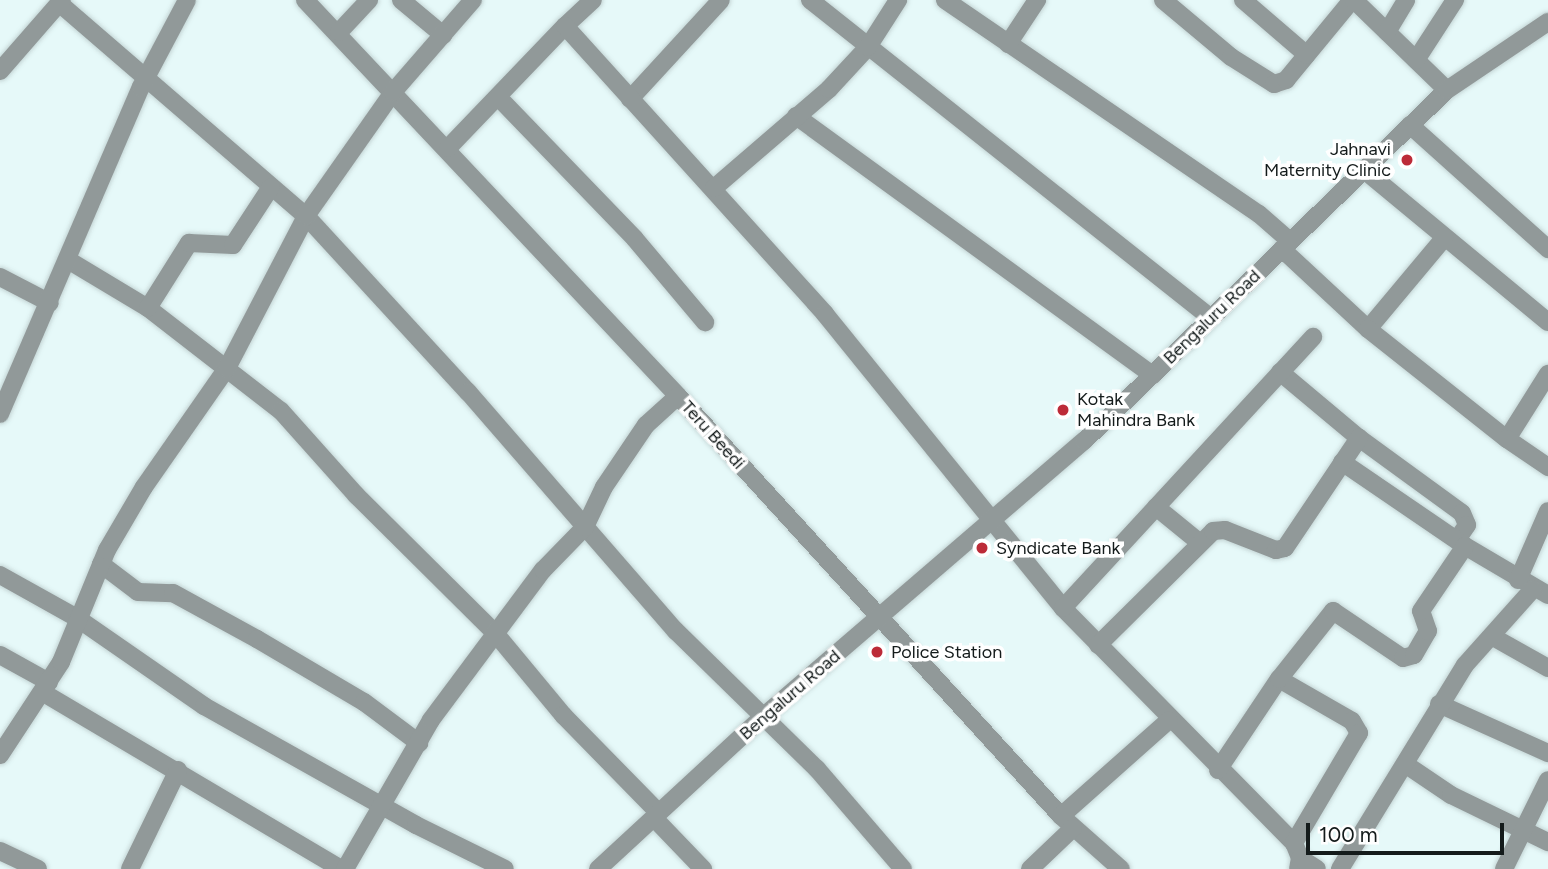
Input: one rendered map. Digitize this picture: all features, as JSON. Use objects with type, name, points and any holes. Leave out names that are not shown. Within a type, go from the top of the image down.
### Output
[{"type":"street","points":[[3,402],[50,303],[146,77],[187,0]]},
{"type":"street","name":"Teru Beedi","points":[[305,0],[339,32],[448,148],[1067,822],[1110,865]]},
{"type":"street","points":[[339,32],[369,0]]},
{"type":"street","points":[[401,0],[443,35]]},
{"type":"street","points":[[0,755],[7,729],[45,687],[101,564],[144,487],[227,368],[306,216],[393,92],[473,0]]},
{"type":"street","points":[[448,148],[499,99],[565,26],[593,0]]},
{"type":"street","points":[[630,99],[721,0]]},
{"type":"street","points":[[810,0],[1211,318]]},
{"type":"street","points":[[714,188],[796,116],[868,47],[898,0]]},
{"type":"street","points":[[945,0],[1259,214],[1368,329],[1507,439],[1548,467]]},
{"type":"street","points":[[1008,44],[1037,0]]},
{"type":"street","points":[[1163,0],[1266,82],[1282,83],[1353,0],[1447,90]]},
{"type":"street","points":[[1242,0],[1307,55]]},
{"type":"street","points":[[1387,32],[1406,0]]},
{"type":"street","points":[[1416,60],[1455,0]]},
{"type":"street","points":[[0,71],[61,1],[306,216],[676,631],[764,716],[903,869]]},
{"type":"street","name":"Bengaluru Road","points":[[598,869],[764,716],[991,520],[1153,375],[1447,90],[1548,22]]},
{"type":"street","points":[[565,26],[825,314],[1063,608],[1297,857],[1317,869]]},
{"type":"street","points":[[499,99],[635,239],[705,322]]},
{"type":"street","points":[[796,116],[1153,375]]},
{"type":"street","points":[[1410,125],[1548,249]]},
{"type":"street","points":[[1363,169],[1444,238],[1546,314]]},
{"type":"street","points":[[148,308],[189,243],[233,245],[271,187]]},
{"type":"street","points":[[1368,329],[1444,238]]},
{"type":"street","points":[[68,260],[148,308],[281,411],[356,495],[495,633],[563,715],[703,869]]},
{"type":"street","points":[[0,277],[50,303]]},
{"type":"street","points":[[1063,608],[1313,337]]},
{"type":"street","points":[[1218,770],[1279,679],[1333,611],[1403,658],[1414,655],[1428,631],[1421,611],[1461,543],[1467,525],[1462,513],[1359,438],[1280,372]]},
{"type":"street","points":[[1507,439],[1548,374]]},
{"type":"street","points":[[0,655],[45,687],[343,869],[419,743],[495,633],[543,570],[586,527],[625,454],[678,396]]},
{"type":"street","points":[[1098,645],[1199,542],[1219,529],[1276,550],[1285,548],[1359,438]]},
{"type":"street","points":[[1342,462],[1533,588]]},
{"type":"street","points":[[1156,507],[1199,542]]},
{"type":"street","points":[[1340,869],[1465,665],[1493,637],[1533,588],[1547,516]]},
{"type":"street","points":[[101,564],[138,592],[173,593],[291,658],[363,702],[419,743]]},
{"type":"street","points":[[0,575],[78,618],[204,706],[505,869]]},
{"type":"street","points":[[1493,637],[1548,668]]},
{"type":"street","points":[[1279,679],[1352,721],[1359,733],[1297,857]]},
{"type":"street","points":[[1439,704],[1548,753]]},
{"type":"street","points":[[1030,869],[1067,822],[1169,720]]},
{"type":"street","points":[[1405,764],[1451,795],[1548,842]]},
{"type":"street","points":[[130,869],[178,769]]},
{"type":"street","points":[[1504,869],[1548,780]]},
{"type":"street","points":[[0,851],[35,868]]},
{"type":"place","name":"Jahnavi Maternity Clinic","points":[[1407,160]]},
{"type":"place","name":"Kotak Mahindra Bank","points":[[1063,410]]},
{"type":"place","name":"Syndicate Bank","points":[[982,548]]},
{"type":"place","name":"Police Station","points":[[877,652]]}]
